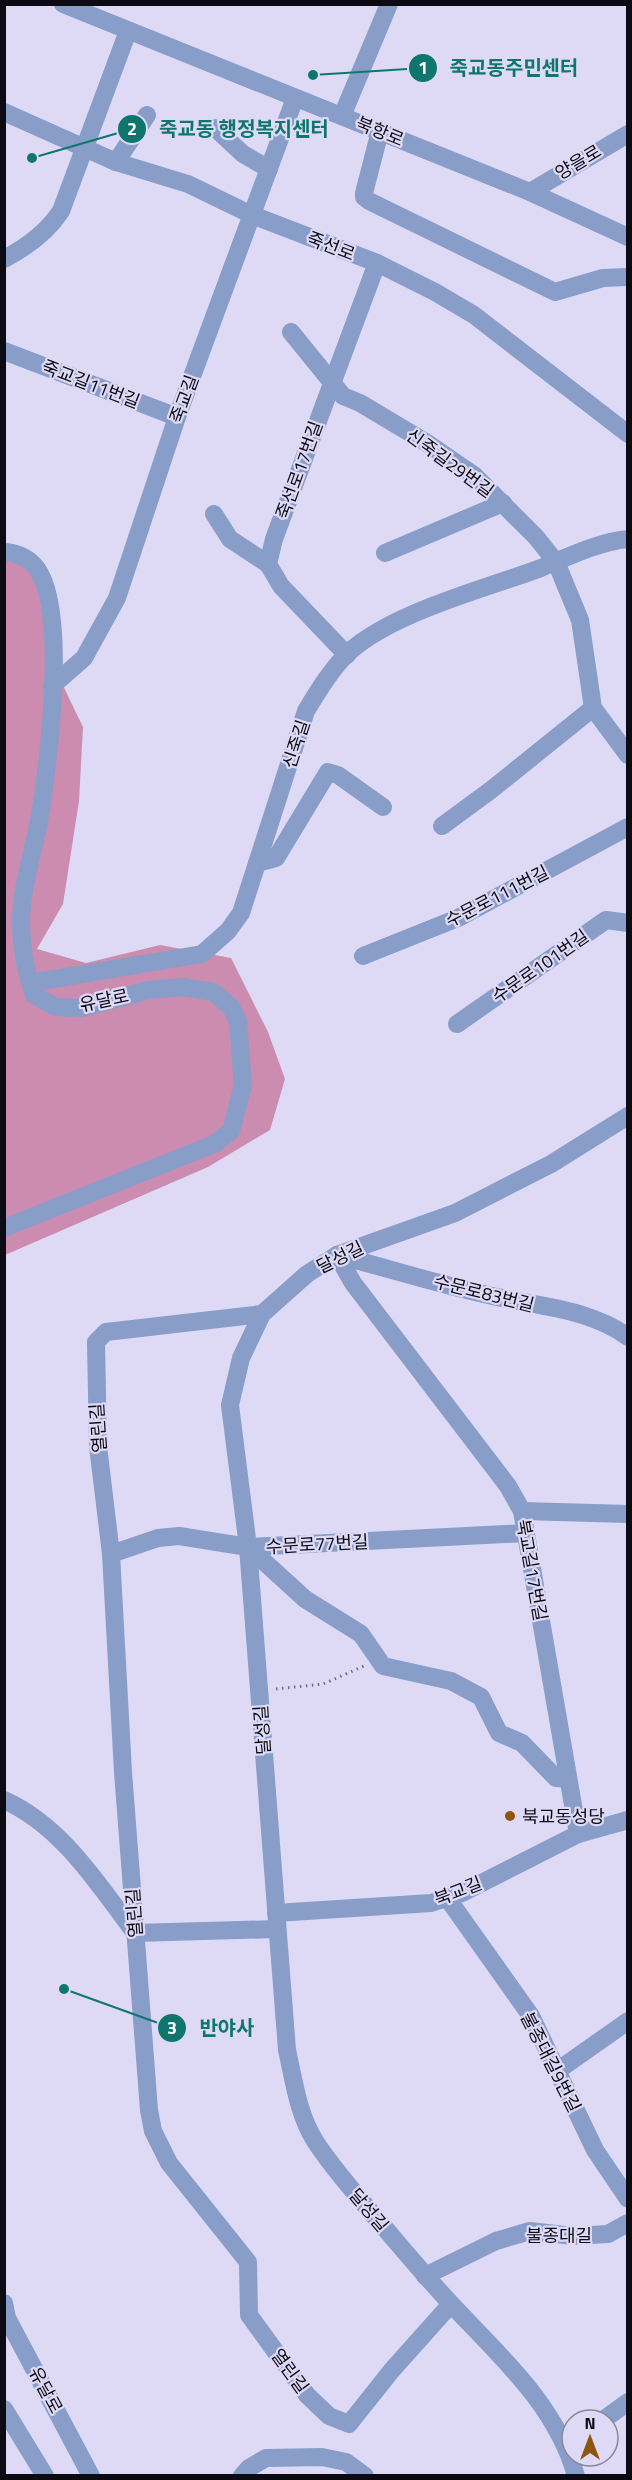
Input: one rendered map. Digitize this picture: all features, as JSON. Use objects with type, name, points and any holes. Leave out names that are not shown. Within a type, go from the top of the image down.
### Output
[{"type":"street","name":"북항로","points":[[63,4],[530,192],[627,237]]},
{"type":"street","points":[[342,116],[389,4]]},
{"type":"street","points":[[4,259],[17,252],[54,222],[61,211],[86,149],[128,31]]},
{"type":"street","name":"죽교길","points":[[52,686],[84,658],[117,598],[177,417],[295,98]]},
{"type":"street","name":"죽선로","points":[[4,112],[116,162],[188,184],[252,215],[378,264],[474,315],[627,434]]},
{"type":"street","points":[[116,162],[147,115]]},
{"type":"street","points":[[215,128],[243,154],[269,169]]},
{"type":"street","points":[[380,131],[364,193],[364,197],[369,201],[555,292],[603,278],[627,277]]},
{"type":"street","name":"양을로","points":[[530,192],[627,134]]},
{"type":"street","name":"죽선로17번길","points":[[268,564],[274,539],[378,264]]},
{"type":"street","name":"신죽길29번길","points":[[291,332],[343,396],[428,443],[475,476],[503,503],[556,562],[580,620],[593,708]]},
{"type":"street","name":"죽교길11번길","points":[[4,351],[177,417]]},
{"type":"street","points":[[385,553],[503,503]]},
{"type":"street","points":[[214,514],[230,539],[268,564],[281,586],[347,655]]},
{"type":"street","name":"신죽길","points":[[30,983],[202,954],[228,931],[241,913],[306,711],[347,655],[378,631],[418,613],[556,562],[627,539]]},
{"type":"street","points":[[4,552],[14,552],[34,564],[50,598],[53,625],[52,721],[40,815],[21,923],[30,983]]},
{"type":"street","points":[[442,826],[491,790],[593,708],[627,755]]},
{"type":"street","points":[[257,863],[276,858],[328,772],[338,775],[383,807]]},
{"type":"street","name":"수문로111번길","points":[[363,956],[458,918],[627,827]]},
{"type":"street","name":"수문로101번길","points":[[457,1024],[606,920],[627,923]]},
{"type":"street","name":"유달로","points":[[4,1228],[214,1144],[231,1131],[243,1084],[238,1021],[231,1007],[213,992],[183,987],[149,990],[82,1008],[55,1007],[34,995],[30,983]]},
{"type":"street","name":"달성길","points":[[560,2432],[515,2371],[425,2276],[340,2176],[314,2140],[303,2117],[287,2050],[248,1548],[230,1405],[241,1358],[262,1314],[307,1274],[337,1255],[455,1213],[550,1164],[627,1116]]},
{"type":"street","name":"수문로83번길","points":[[337,1255],[486,1295],[590,1317],[610,1324],[627,1337]]},
{"type":"street","name":"북교길17번길","points":[[337,1255],[353,1283],[508,1486],[522,1511],[578,1834]]},
{"type":"street","name":"열린길","points":[[262,1314],[106,1332],[96,1342],[97,1434],[111,1554],[123,1772],[149,2110],[153,2131],[169,2163],[248,2262],[249,2315],[307,2395],[328,2416],[349,2424],[392,2370],[451,2304]]},
{"type":"street","points":[[522,1511],[627,1514]]},
{"type":"street","name":"수문로77번길","points":[[111,1554],[158,1538],[179,1536],[248,1548],[526,1533]]},
{"type":"street","points":[[248,1548],[305,1599],[362,1634],[383,1666],[420,1673],[469,1690],[480,1697],[499,1733],[522,1743],[556,1778],[568,1779]]},
{"type":"street","points":[[4,1800],[38,1820],[69,1848],[135,1932]]},
{"type":"street","name":"북교길","points":[[135,1932],[276,1921],[431,1903],[448,1899],[578,1834],[627,1820]]},
{"type":"street","name":"불종대길9번길","points":[[448,1899],[531,2016],[594,2150],[627,2199]]},
{"type":"street","points":[[557,2071],[627,2021]]},
{"type":"street","name":"불종대길","points":[[425,2276],[496,2241],[530,2232],[573,2236],[608,2234],[627,2223]]},
{"type":"street","name":"유달로","points":[[4,2303],[7,2318],[92,2475]]},
{"type":"street","points":[[4,2409],[45,2475]]},
{"type":"street","points":[[242,2475],[266,2458],[322,2457],[346,2462],[364,2475]]},
{"type":"path","points":[[259,1690],[315,1686],[362,1666],[370,1664],[383,1666]]},
{"type":"shaded area","points":[[4,543],[53,582],[53,665],[83,727],[79,801],[63,904],[37,949],[86,963],[160,945],[231,958],[268,1032],[285,1079],[270,1130],[208,1167],[5,1255]]},
{"type":"place","name":"죽교동주민센터","points":[[313,75]]},
{"type":"place","name":"죽교동 행정복지센터","points":[[32,158]]},
{"type":"place","name":"북교동성당","points":[[510,1816]]},
{"type":"place","name":"반야사","points":[[64,1989]]}]
